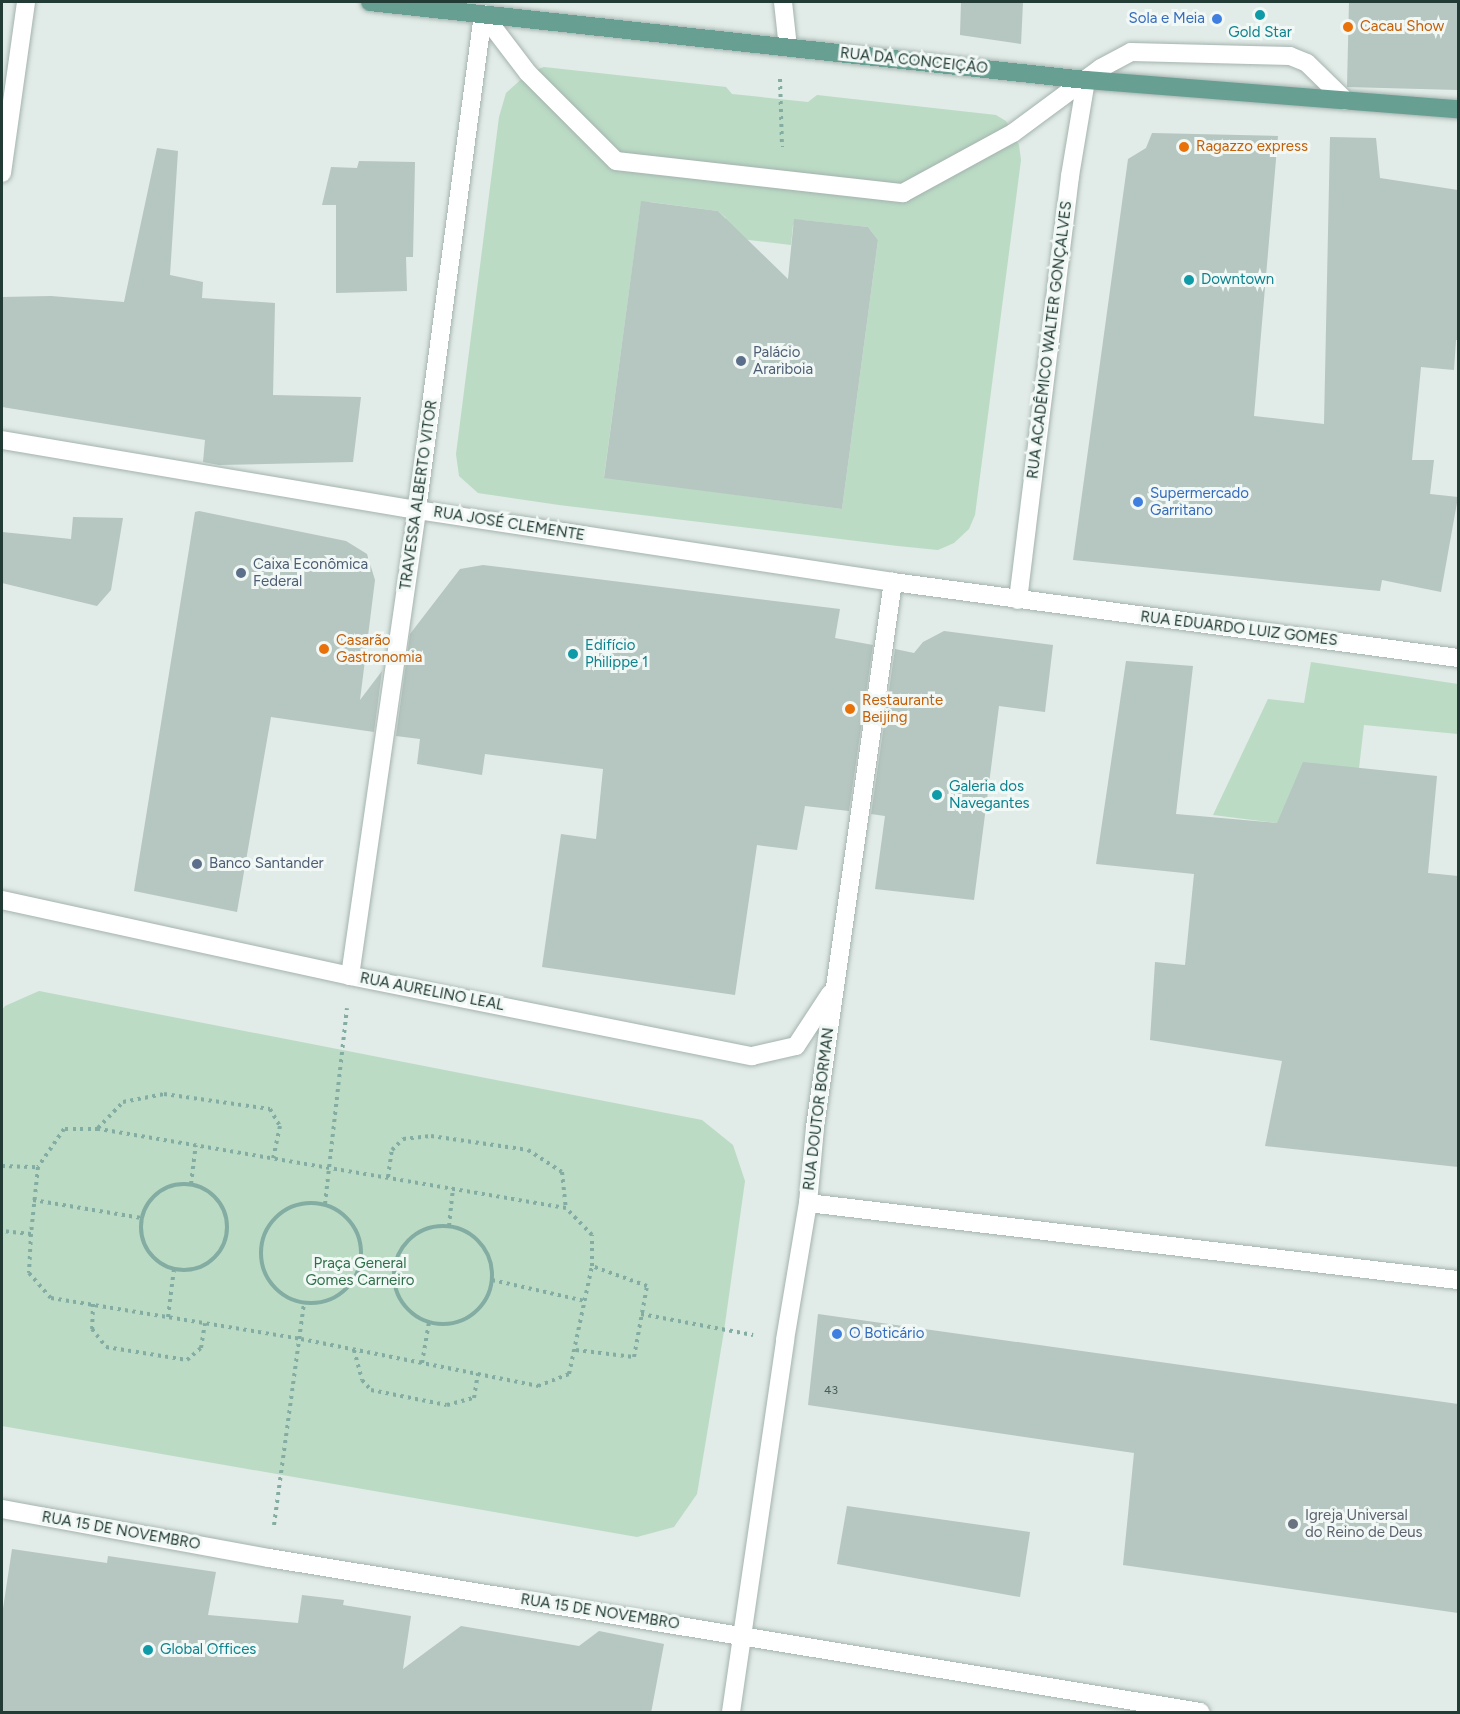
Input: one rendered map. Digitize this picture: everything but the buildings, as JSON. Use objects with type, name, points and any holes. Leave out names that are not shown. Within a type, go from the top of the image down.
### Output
[{"type":"main road","name":"RUA DA CONCEIÇÃO","points":[[370,2],[1086,80],[1458,109]]},
{"type":"street","points":[[2,173],[26,2]]},
{"type":"street","points":[[782,47],[783,2]]},
{"type":"street","points":[[483,14],[528,73],[616,161],[903,193],[1013,133],[1116,58],[1131,52],[1290,56],[1307,63],[1346,100]]},
{"type":"street","name":"TRAVESSA ALBERTO VITOR","points":[[350,976],[417,510],[483,14]]},
{"type":"street","name":"RUA ACADÊMICO WALTER GONÇALVES","points":[[1018,600],[1070,176],[1086,80]]},
{"type":"street","name":"RUA JOSÉ CLEMENTE","points":[[2,441],[417,510],[1018,600]]},
{"type":"street","name":"RUA DOUTOR BORMAN","points":[[731,1713],[785,1340],[808,1203],[815,1127],[834,988],[893,582]]},
{"type":"street","name":"RUA EDUARDO LUIZ GOMES","points":[[1018,600],[1458,658]]},
{"type":"street","name":"RUA AURELINO LEAL","points":[[2,900],[350,976],[752,1056],[796,1046],[834,988]]},
{"type":"street","points":[[808,1203],[1458,1280]]},
{"type":"street","name":"RUA 15 DE NOVEMBRO","points":[[2,1509],[269,1558],[1200,1713]]},
{"type":"path","points":[[782,47],[782,180]]},
{"type":"path","points":[[325,1204],[350,976]]},
{"type":"path","points":[[98,1129],[123,1102],[164,1094],[270,1109],[280,1126],[273,1158]]},
{"type":"path","points":[[64,1129],[98,1129],[329,1167],[566,1208],[592,1235],[592,1266],[576,1350],[569,1374],[538,1386],[478,1372],[301,1339],[51,1298],[29,1273],[33,1200],[38,1167],[64,1129]]},
{"type":"path","points":[[388,1177],[392,1150],[403,1139],[431,1136],[528,1150],[562,1172],[566,1208]]},
{"type":"path","points":[[191,1184],[196,1145]]},
{"type":"path","points":[[2,1166],[38,1167]]},
{"type":"path","points":[[191,1184],[205,1188],[224,1209],[228,1223],[227,1237],[221,1250],[201,1267],[174,1269],[162,1264],[144,1245],[141,1232],[142,1218],[146,1206],[154,1195],[165,1188],[191,1184]]},
{"type":"path","points":[[449,1226],[453,1188]]},
{"type":"path","points":[[33,1200],[142,1218]]},
{"type":"path","points":[[307,1202],[325,1204],[338,1210],[350,1220],[361,1247],[361,1262],[347,1289],[334,1298],[304,1303],[289,1298],[275,1289],[266,1276],[261,1261],[261,1245],[266,1229],[277,1215],[291,1206],[307,1202]]},
{"type":"path","points":[[434,1226],[449,1226],[465,1230],[477,1239],[486,1251],[492,1266],[492,1281],[488,1297],[477,1310],[462,1320],[447,1324],[429,1322],[416,1316],[397,1295],[394,1267],[407,1240],[420,1231],[434,1226]]},
{"type":"path","points":[[2,1231],[31,1234]]},
{"type":"path","points":[[361,1262],[394,1267]]},
{"type":"path","points":[[576,1350],[634,1357],[647,1286],[592,1266]]},
{"type":"path","points":[[168,1317],[174,1269]]},
{"type":"path","points":[[492,1281],[585,1301]]},
{"type":"path","points":[[269,1558],[301,1339],[304,1303]]},
{"type":"path","points":[[93,1304],[92,1329],[106,1347],[117,1349],[187,1360],[201,1348],[205,1323]]},
{"type":"path","points":[[641,1314],[724,1331]]},
{"type":"path","points":[[422,1363],[429,1322]]},
{"type":"path","points":[[354,1350],[362,1380],[371,1390],[447,1406],[474,1398],[478,1372]]},
{"type":"green space","points":[[544,67],[726,87],[732,94],[808,102],[817,95],[996,115],[1006,121],[1019,145],[1021,160],[975,515],[969,529],[954,543],[938,550],[898,546],[478,493],[459,476],[456,454],[499,117],[506,93],[528,73]],"holes":[[[650,202],[718,211],[726,218],[723,237],[791,245],[793,225],[802,220],[868,227],[878,240],[842,509],[604,477],[640,210]]]},
{"type":"green space","points":[[1311,662],[1458,684],[1458,734],[1364,725],[1359,768],[1277,823],[1213,815],[1268,699],[1304,703]]},
{"type":"green space","name":"Praça General Gomes Carneiro","points":[[39,991],[702,1120],[733,1145],[745,1181],[724,1331],[697,1494],[674,1527],[637,1537],[2,1426],[2,1010],[5,1006]]},
{"type":"place","name":"Gold Star","points":[[1260,15]]},
{"type":"place","name":"Sola e Meia","points":[[1217,19]]},
{"type":"place","name":"Cacau Show","points":[[1348,27]]},
{"type":"place","name":"Ragazzo express","points":[[1184,147]]},
{"type":"place","name":"Downtown","points":[[1189,280]]},
{"type":"place","name":"Palácio Arariboia","points":[[741,361]]},
{"type":"place","name":"Supermercado Garritano","points":[[1138,502]]},
{"type":"place","name":"Caixa Econômica Federal","points":[[241,573]]},
{"type":"place","name":"Casarão Gastronomia","points":[[324,649]]},
{"type":"place","name":"Edifício Philippe 1","points":[[573,654]]},
{"type":"place","name":"Restaurante Beijing","points":[[850,709]]},
{"type":"place","name":"Galeria dos Navegantes","points":[[937,795]]},
{"type":"place","name":"Banco Santander","points":[[197,864]]},
{"type":"place","name":"O Boticário","points":[[837,1334]]},
{"type":"place","name":"Igreja Universal do Reino de Deus","points":[[1293,1524]]},
{"type":"place","name":"Global Offices","points":[[148,1650]]}]
